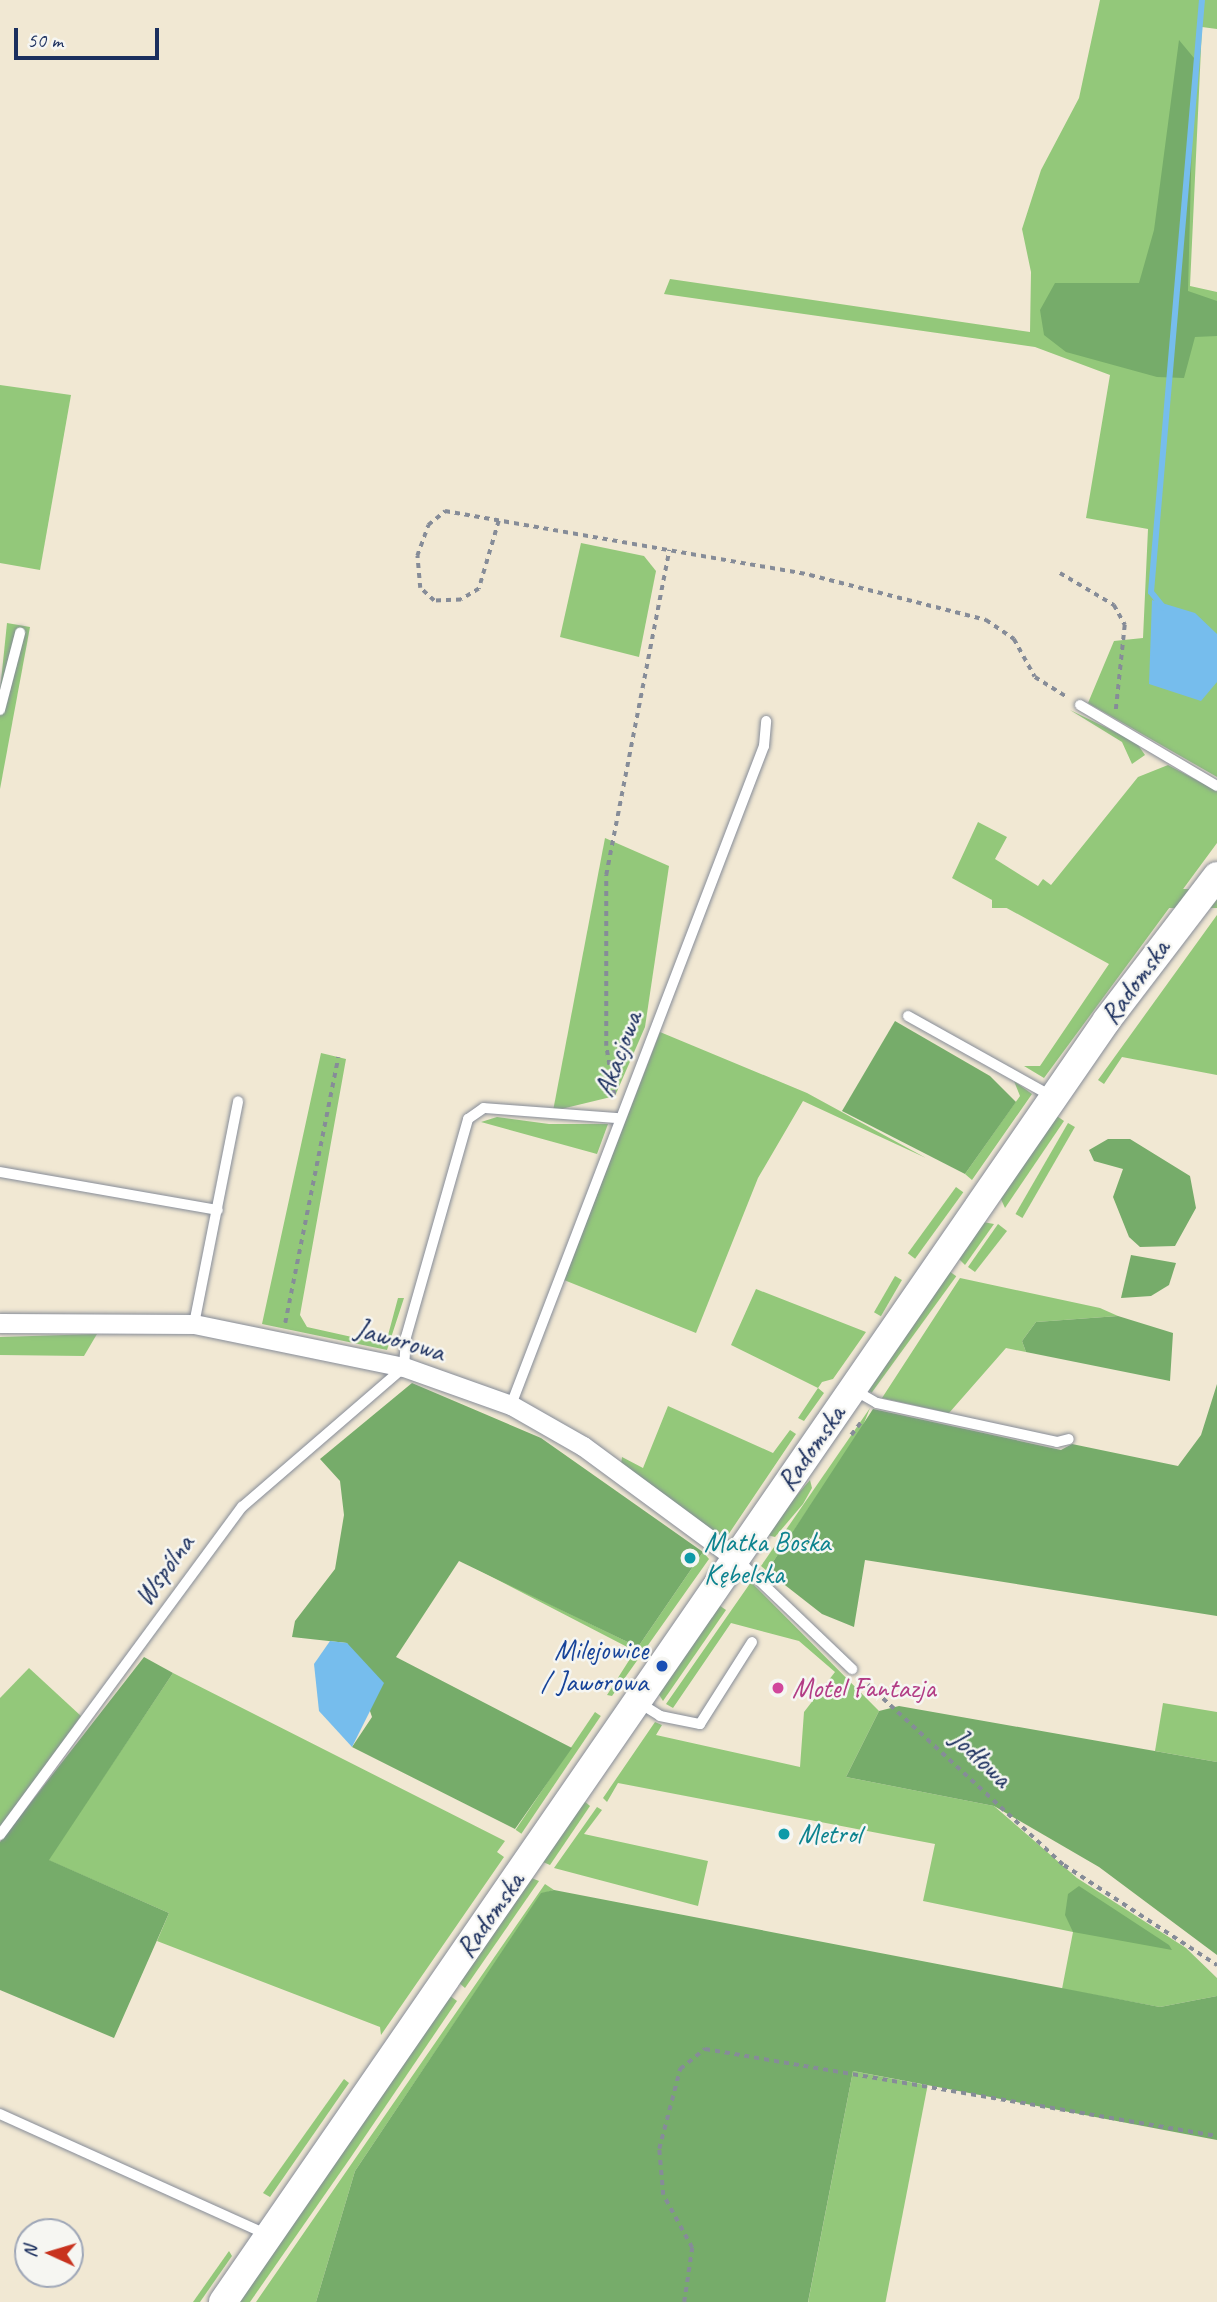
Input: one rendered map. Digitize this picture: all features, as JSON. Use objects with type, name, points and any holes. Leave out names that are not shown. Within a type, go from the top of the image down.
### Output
[{"type":"main road","name":"Radomska","points":[[223,2302],[638,1702],[734,1558],[1161,944],[1217,876]]},
{"type":"street","name":"Jaworowa","points":[[0,1322],[194,1324],[282,1339],[404,1367],[511,1405],[583,1446],[734,1558]]},
{"type":"lane","points":[[0,710],[20,633]]},
{"type":"lane","points":[[1080,705],[1217,786]]},
{"type":"lane","name":"Akacjowa","points":[[511,1405],[618,1118],[764,746],[766,721]]},
{"type":"lane","points":[[908,1016],[1055,1098]]},
{"type":"lane","points":[[194,1324],[238,1101]]},
{"type":"lane","points":[[404,1367],[406,1337],[468,1119],[484,1108],[618,1118]]},
{"type":"lane","points":[[0,1172],[218,1210]]},
{"type":"lane","name":"Wspólna","points":[[0,1835],[242,1507],[404,1367]]},
{"type":"lane","points":[[852,1389],[877,1403],[1057,1442],[1069,1439]]},
{"type":"lane","points":[[734,1558],[852,1669]]},
{"type":"lane","points":[[638,1702],[660,1716],[699,1724],[752,1642]]},
{"type":"lane","points":[[0,2114],[269,2235]]},
{"type":"path","points":[[499,521],[478,589],[460,600],[435,601],[420,588],[417,556],[428,525],[445,511],[669,550],[810,575],[986,620],[1014,639],[1035,677],[1080,705]]},
{"type":"path","points":[[618,1118],[606,1046],[606,876],[669,550]]},
{"type":"path","points":[[1060,573],[1114,605],[1125,625],[1115,724]]},
{"type":"path","points":[[282,1339],[338,1057]]},
{"type":"path","name":"Jodłowa","points":[[852,1669],[1065,1866],[1217,1965]]},
{"type":"path","points":[[684,2302],[692,2248],[663,2195],[659,2149],[680,2069],[705,2049],[1217,2136]]},
{"type":"green space","points":[[1100,0],[1217,0],[1217,29],[1202,27],[1190,286],[1217,292],[1217,777],[1088,703],[1114,641],[1143,638],[1148,529],[1086,518],[1110,375],[1035,347],[664,294],[670,279],[1030,332],[1031,272],[1022,229],[1041,170],[1079,98]]},
{"type":"green space","points":[[1179,40],[1194,58],[1188,291],[1217,301],[1217,336],[1195,337],[1184,378],[1157,377],[1066,352],[1044,335],[1040,310],[1055,283],[1139,283],[1154,230]]},
{"type":"green space","points":[[0,385],[71,395],[40,570],[0,563]]},
{"type":"green space","points":[[581,543],[644,556],[656,571],[639,657],[560,637]]},
{"type":"green space","points":[[7,623],[30,627],[0,789],[0,691]]},
{"type":"green space","points":[[1070,710],[1136,742],[1145,755],[1132,764],[1122,742]]},
{"type":"green space","points":[[1168,765],[1217,791],[1217,843],[1044,1078],[1024,1066],[1040,1066],[1109,964],[952,878],[978,822],[1007,837],[995,859],[1038,886],[1043,879],[1051,885],[1138,777]]},
{"type":"green space","points":[[605,838],[669,866],[645,1027],[615,1096],[553,1111]]},
{"type":"green space","points":[[992,889],[1217,889],[1217,908],[992,908]]},
{"type":"green space","points":[[1217,915],[1217,1075],[1122,1057],[1104,1084],[1098,1080]]},
{"type":"green space","points":[[895,1021],[990,1076],[1016,1102],[965,1174],[842,1111]]},
{"type":"green space","points":[[660,1032],[807,1093],[926,1158],[803,1101],[758,1178],[696,1333],[564,1280]]},
{"type":"green space","points":[[321,1053],[346,1059],[300,1315],[307,1327],[379,1343],[387,1339],[398,1298],[404,1298],[387,1350],[262,1324]]},
{"type":"green space","points":[[1014,1081],[1032,1094],[972,1180],[965,1174],[1020,1096]]},
{"type":"green space","points":[[1054,1114],[1064,1121],[1005,1208],[1000,1197]]},
{"type":"green space","points":[[497,1117],[549,1124],[608,1124],[597,1154],[481,1122]]},
{"type":"green space","points":[[1068,1123],[1075,1127],[1022,1218],[1016,1214]]},
{"type":"green space","points":[[1108,1139],[1130,1139],[1190,1176],[1196,1208],[1175,1246],[1140,1247],[1129,1237],[1113,1197],[1123,1169],[1094,1161],[1089,1150]]},
{"type":"green space","points":[[956,1187],[963,1192],[915,1259],[908,1253]]},
{"type":"green space","points":[[983,1222],[994,1224],[965,1265],[958,1258]]},
{"type":"green space","points":[[998,1224],[1007,1231],[975,1272],[968,1267]]},
{"type":"green space","points":[[1131,1255],[1176,1263],[1169,1285],[1151,1296],[1121,1298]]},
{"type":"green space","points":[[949,1271],[956,1276],[872,1393],[864,1387]]},
{"type":"green space","points":[[895,1276],[902,1280],[881,1316],[874,1312]]},
{"type":"green space","points":[[960,1278],[1100,1308],[1118,1316],[1036,1322],[1022,1341],[1026,1352],[1006,1348],[949,1413],[882,1398]]},
{"type":"green space","points":[[756,1289],[866,1332],[833,1379],[822,1382],[818,1388],[731,1345]]},
{"type":"green space","points":[[1118,1316],[1173,1333],[1170,1381],[1026,1352],[1022,1341],[1036,1322]]},
{"type":"green space","points":[[97,1334],[84,1356],[0,1355],[0,1337]]},
{"type":"green space","points":[[412,1383],[541,1438],[703,1552],[638,1647],[459,1561],[396,1657],[572,1748],[515,1829],[352,1747],[372,1717],[347,1643],[292,1637],[295,1621],[335,1569],[344,1515],[340,1481],[320,1459]]},
{"type":"green space","points":[[1217,1384],[1217,1616],[865,1560],[854,1627],[822,1614],[767,1571],[873,1409],[1061,1450],[1072,1444],[1178,1466],[1201,1435]]},
{"type":"green space","points":[[818,1388],[824,1393],[804,1421],[798,1418]]},
{"type":"green space","points":[[668,1406],[773,1453],[790,1430],[796,1434],[726,1538],[716,1537],[621,1464],[622,1457],[643,1468]]},
{"type":"green space","points":[[870,1408],[862,1428],[767,1571],[761,1566]]},
{"type":"green space","points":[[810,1480],[812,1488],[803,1504],[775,1537],[763,1534]]},
{"type":"green space","points":[[703,1552],[709,1559],[612,1696],[607,1695],[635,1651],[459,1560],[638,1647]]},
{"type":"green space","points":[[751,1582],[879,1711],[846,1777],[994,1806],[1077,1878],[1186,1948],[1217,1978],[1217,1996],[1160,2007],[1062,1989],[1073,1932],[923,1901],[935,1844],[618,1783],[607,1802],[603,1798],[655,1722],[662,1725],[656,1735],[800,1767],[804,1712],[835,1672],[799,1641],[731,1623],[673,1708],[666,1704]]},
{"type":"green space","points":[[716,1603],[726,1610],[663,1701],[658,1693]]},
{"type":"green space","points":[[144,1657],[173,1673],[49,1860],[169,1913],[114,2038],[0,1990],[0,1842]]},
{"type":"green space","points":[[29,1668],[81,1716],[0,1829],[0,1698]]},
{"type":"green space","points":[[173,1673],[505,1841],[497,1852],[504,1857],[381,2035],[380,2027],[157,1941],[169,1913],[48,1860]]},
{"type":"green space","points":[[1163,1703],[1217,1712],[1217,1762],[1155,1751]]},
{"type":"green space","points":[[899,1706],[1217,1762],[1217,1955],[1099,1867],[994,1806],[846,1777],[879,1711]]},
{"type":"green space","points":[[595,1712],[601,1716],[521,1834],[516,1830]]},
{"type":"green space","points":[[583,1800],[590,1806],[550,1865],[543,1862]]},
{"type":"green space","points":[[597,1807],[602,1810],[584,1834],[708,1861],[698,1906],[554,1868]]},
{"type":"green space","points":[[529,1877],[539,1881],[465,1988],[458,1982]]},
{"type":"green space","points":[[545,1884],[554,1890],[541,1894],[355,2171],[316,2302],[256,2302]]},
{"type":"green space","points":[[1079,1886],[1169,1945],[1172,1950],[1073,1932],[1065,1915],[1068,1894]]},
{"type":"green space","points":[[554,1890],[1160,2007],[1217,1996],[1217,2140],[853,2071],[808,2302],[316,2302],[355,2171],[541,1893]]},
{"type":"green space","points":[[449,1995],[457,2001],[351,2157],[250,2302],[238,2302]]},
{"type":"green space","points":[[853,2071],[928,2086],[886,2302],[808,2302]]},
{"type":"green space","points":[[344,2079],[349,2083],[270,2197],[263,2193]]},
{"type":"green space","points":[[229,2251],[232,2256],[200,2302],[193,2302]]},
{"type":"water","points":[[1152,600],[1195,613],[1217,634],[1217,682],[1201,701],[1149,684]]},
{"type":"water","points":[[330,1641],[347,1643],[384,1683],[352,1747],[319,1711],[314,1664]]},
{"type":"waterway","points":[[1163,607],[1151,592],[1202,0]]},
{"type":"place","name":"Matka Boska Kębelska","points":[[690,1558]]},
{"type":"place","name":"Milejowice / Jaworowa","points":[[662,1666]]},
{"type":"place","name":"Motel Fantazja","points":[[778,1688]]},
{"type":"place","name":"Metrol","points":[[784,1834]]}]
